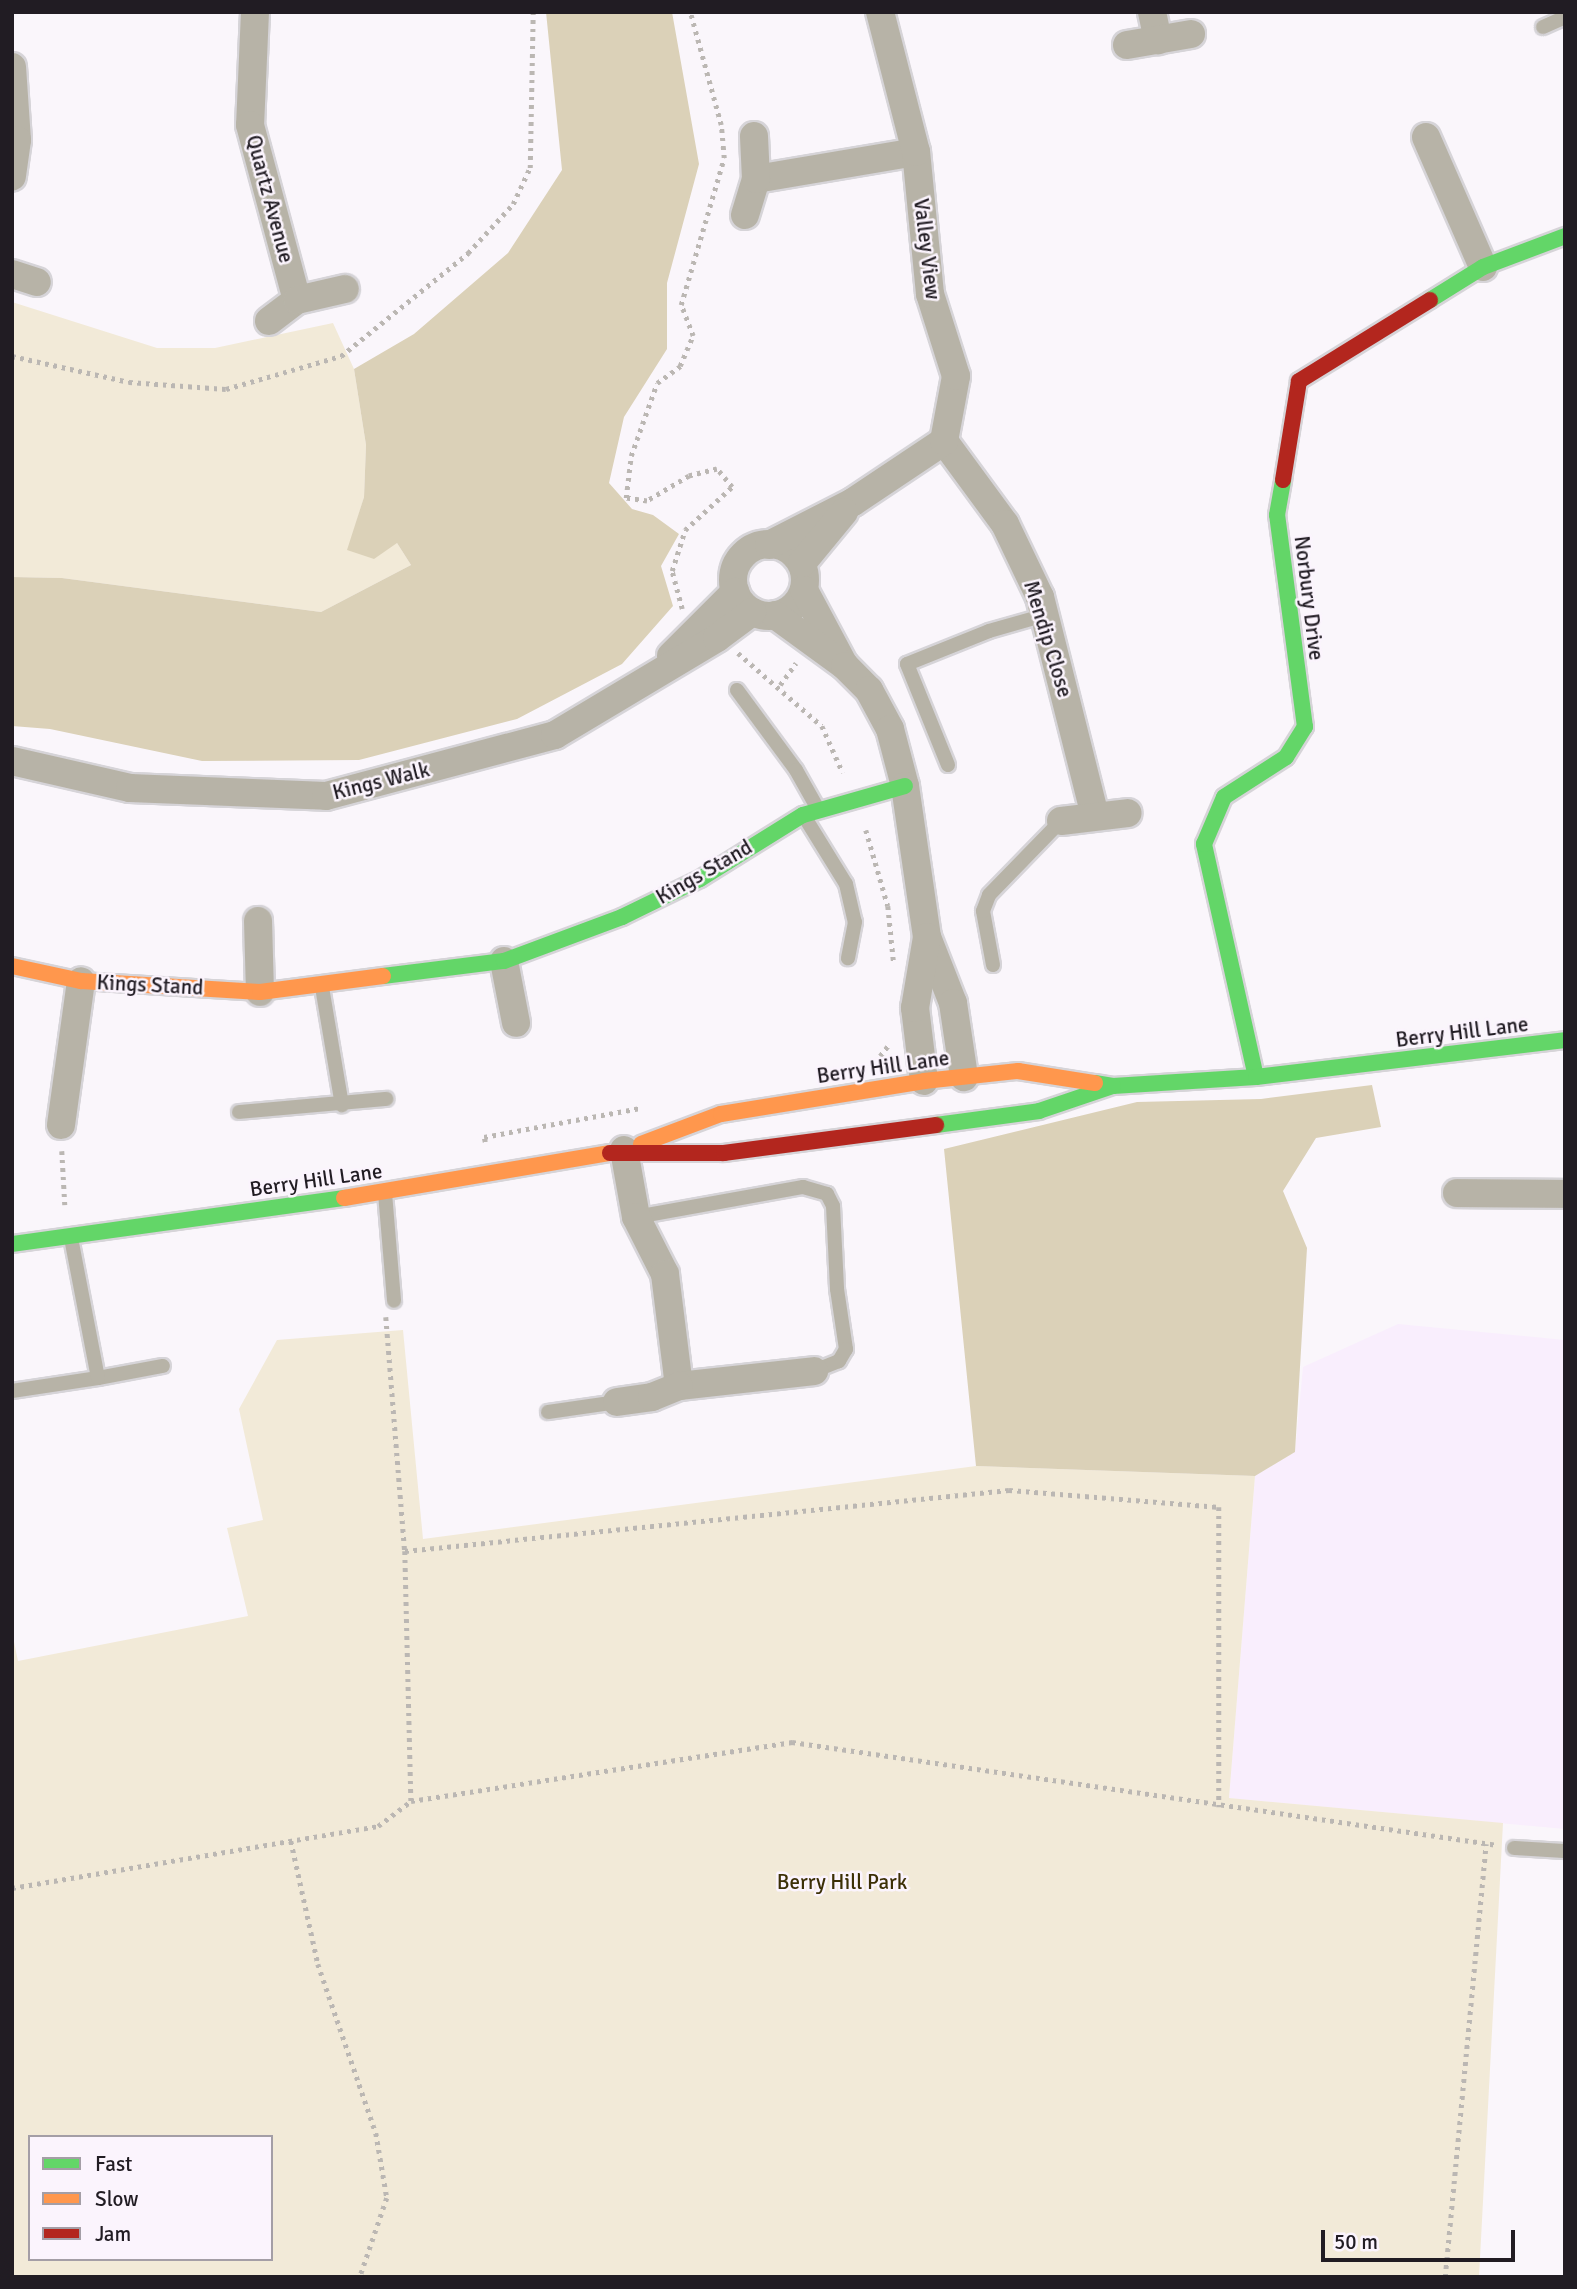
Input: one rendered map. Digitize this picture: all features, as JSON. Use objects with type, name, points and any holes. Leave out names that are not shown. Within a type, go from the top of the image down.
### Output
[{"type":"street","name":"Quartz Avenue","points":[[255,12],[250,125],[297,300]]},
{"type":"street","name":"Valley View","points":[[880,12],[916,152],[930,293],[956,376],[944,441]]},
{"type":"street","points":[[1152,12],[1158,40]]},
{"type":"street","points":[[1127,45],[1191,34]]},
{"type":"street","points":[[12,66],[17,140],[12,177]]},
{"type":"street","points":[[745,215],[756,179],[754,136]]},
{"type":"street","points":[[1426,137],[1483,267]]},
{"type":"street","points":[[756,179],[916,152]]},
{"type":"street","name":"Norbury Drive","points":[[1256,1077],[1204,844],[1224,797],[1286,757],[1305,727],[1277,515],[1299,381],[1483,267],[1565,236]]},
{"type":"street","points":[[268,321],[297,300],[345,289]]},
{"type":"street","points":[[944,441],[853,502],[769,545],[747,551],[737,565],[754,606],[845,666],[869,690],[890,729],[905,786],[927,937],[953,1003],[951,1089],[947,1123]]},
{"type":"street","name":"Mendip Close","points":[[944,441],[1005,524],[1045,615],[1095,816]]},
{"type":"street","points":[[754,606],[796,605],[803,577],[853,502]]},
{"type":"street","points":[[769,545],[793,553],[845,666]]},
{"type":"street","name":"Kings Walk","points":[[650,679],[700,624],[754,606]]},
{"type":"street","name":"Kings Walk","points":[[12,761],[130,788],[326,796],[555,736],[650,679],[754,606]]},
{"type":"street","name":"Kings Stand","points":[[12,966],[81,981],[260,992],[323,987],[504,961],[622,918],[699,879],[810,812],[905,786]]},
{"type":"street","points":[[1061,821],[1128,813]]},
{"type":"street","points":[[258,921],[260,992]]},
{"type":"street","points":[[927,937],[915,1009],[951,1089]]},
{"type":"street","points":[[504,961],[516,1023]]},
{"type":"street","name":"Kings Stand","points":[[61,1125],[81,981]]},
{"type":"street","name":"Berry Hill Lane","points":[[12,1244],[385,1192],[624,1150],[721,1114],[951,1089],[1018,1071],[1113,1086],[1256,1077],[1565,1041]]},
{"type":"street","points":[[1032,1094],[1113,1086]]},
{"type":"street","name":"Berry Hill Lane","points":[[624,1150],[724,1153],[1039,1111],[1113,1086]]},
{"type":"street","points":[[624,1150],[636,1217],[665,1274],[679,1386]]},
{"type":"street","points":[[1457,1193],[1565,1194]]},
{"type":"street","points":[[617,1402],[652,1397],[679,1386],[814,1371]]},
{"type":"lane","points":[[1543,27],[1565,18]]},
{"type":"lane","points":[[948,765],[907,664],[989,631],[1045,615]]},
{"type":"lane","points":[[737,690],[796,770],[810,812],[846,884],[855,922],[848,958]]},
{"type":"lane","points":[[993,965],[983,911],[989,895],[1061,821]]},
{"type":"lane","points":[[323,987],[342,1105]]},
{"type":"lane","points":[[239,1112],[342,1105],[386,1099]]},
{"type":"lane","points":[[636,1217],[803,1187],[827,1194],[833,1206],[837,1289],[846,1349],[839,1361],[814,1371]]},
{"type":"lane","points":[[385,1192],[390,1302]]},
{"type":"lane","points":[[71,1237],[98,1378]]},
{"type":"lane","points":[[12,1391],[163,1366]]},
{"type":"lane","points":[[548,1412],[617,1402]]},
{"type":"lane","points":[[1514,1848],[1565,1851]]},
{"type":"path","points":[[690,12],[721,125],[724,158],[681,305],[693,337],[680,366],[657,383],[631,456],[626,498],[647,501],[689,476],[718,470],[732,487],[685,530],[672,571],[680,607],[700,624]]},
{"type":"path","points":[[61,1125],[71,1237]]},
{"type":"path","points":[[390,1302],[405,1551],[411,1801]]},
{"type":"path","points":[[405,1551],[1009,1490],[1219,1507],[1219,1807]]},
{"type":"path","points":[[12,1888],[378,1826],[411,1801],[792,1742],[1219,1807],[1514,1848]]},
{"type":"path","points":[[291,1841],[318,1964],[376,2133],[387,2198],[360,2277]]},
{"type":"path","points":[[1445,2277],[1486,1844]]},
{"type":"shaded area","points":[[546,12],[672,12],[699,164],[667,283],[667,349],[624,417],[609,483],[632,509],[653,515],[679,534],[661,566],[673,606],[622,664],[517,719],[359,760],[202,761],[50,729],[12,726],[12,577],[62,578],[321,612],[411,565],[397,543],[374,559],[347,550],[364,497],[366,445],[354,369],[414,334],[508,253],[562,170]]},
{"type":"shaded area","points":[[1372,1085],[1381,1127],[1316,1138],[1283,1191],[1307,1248],[1295,1452],[1255,1476],[976,1466],[944,1149],[1137,1102],[1261,1099]]},
{"type":"shaded area","points":[[1398,1324],[1565,1340],[1565,1829],[1229,1798],[1255,1476],[1295,1452],[1303,1367]]},
{"type":"green space","points":[[12,302],[157,348],[215,348],[333,323],[354,369],[366,445],[364,497],[348,550],[397,543],[411,565],[321,612],[62,578],[12,577]]},
{"type":"green space","name":"Berry Hill Park","points":[[403,1330],[423,1539],[976,1466],[1255,1476],[1229,1798],[1503,1823],[1479,2277],[12,2277],[12,1632],[18,1661],[248,1616],[227,1528],[263,1520],[239,1409],[277,1340]]},
{"type":"traffic: fast","points":[[1430,300],[1483,267],[1565,236]]},
{"type":"traffic: fast","points":[[1256,1077],[1204,844],[1224,797],[1286,757],[1305,727],[1277,515],[1283,480]]},
{"type":"traffic: fast","points":[[383,976],[504,961],[622,917],[700,879],[803,815],[905,786]]},
{"type":"traffic: fast","points":[[1095,1083],[1113,1086],[1256,1077],[1565,1040]]},
{"type":"traffic: fast","points":[[936,1125],[1039,1111],[1113,1086]]},
{"type":"traffic: fast","points":[[12,1244],[344,1198]]},
{"type":"traffic: slow","points":[[12,966],[81,981],[260,992],[383,976]]},
{"type":"traffic: slow","points":[[641,1144],[721,1114],[924,1081],[1018,1071],[1095,1083]]},
{"type":"traffic: slow","points":[[344,1198],[610,1153]]},
{"type":"traffic: jam","points":[[1283,480],[1299,381],[1430,300]]},
{"type":"traffic: jam","points":[[610,1153],[724,1153],[936,1125]]}]
